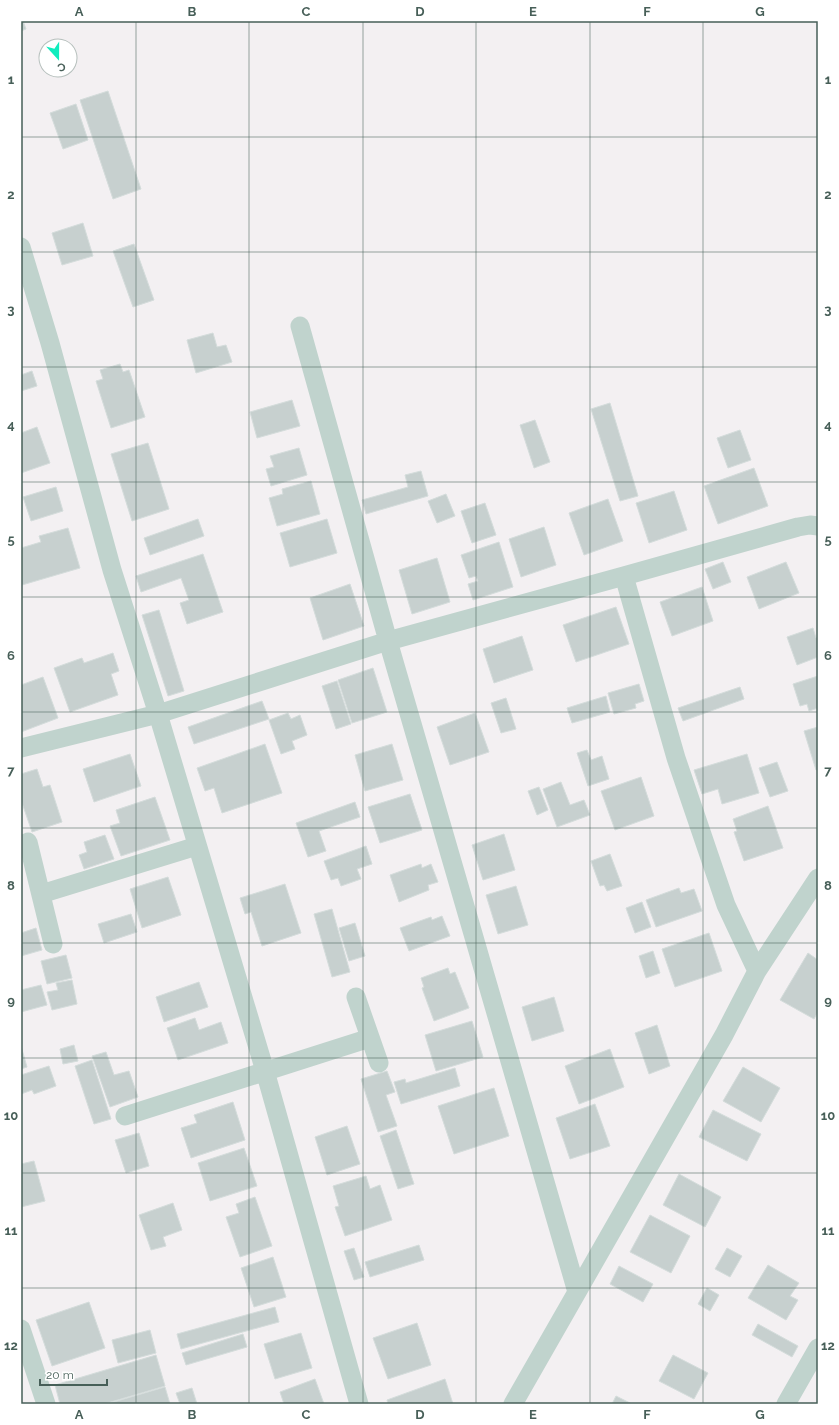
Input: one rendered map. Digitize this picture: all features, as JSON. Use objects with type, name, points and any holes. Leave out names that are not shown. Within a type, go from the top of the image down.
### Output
[{"type":"street","points":[[21,247],[54,358],[112,570],[158,714],[265,1071],[359,1404]]},
{"type":"street","points":[[300,326],[388,641],[577,1292]]},
{"type":"street","points":[[21,748],[158,714],[388,641],[798,527],[810,525],[818,526]]},
{"type":"street","points":[[624,576],[676,758],[726,906],[757,971]]},
{"type":"street","points":[[28,842],[52,944]]},
{"type":"street","points":[[41,894],[197,846]]},
{"type":"street","points":[[513,1404],[724,1035],[757,971],[818,878]]},
{"type":"street","points":[[356,997],[379,1063]]},
{"type":"street","points":[[125,1116],[370,1038]]},
{"type":"street","points":[[21,1329],[46,1404]]},
{"type":"street","points":[[786,1404],[818,1348]]},
{"type":"building","points":[[21,21],[23,21],[26,29],[21,31]]},
{"type":"building","points":[[108,91],[141,189],[113,199],[80,100]]},
{"type":"building","points":[[76,104],[88,140],[63,149],[50,113]]},
{"type":"building","points":[[83,223],[93,256],[62,265],[52,233]]},
{"type":"building","points":[[134,244],[154,300],[133,307],[113,251]]},
{"type":"building","points":[[213,333],[217,347],[226,345],[232,362],[196,373],[187,340]]},
{"type":"building","points":[[120,364],[123,372],[129,370],[145,417],[111,428],[96,381],[103,379],[100,370]]},
{"type":"building","points":[[32,371],[37,386],[21,391],[21,375]]},
{"type":"building","points":[[292,400],[300,426],[257,438],[250,412]]},
{"type":"building","points":[[610,403],[638,496],[620,501],[591,409]]},
{"type":"building","points":[[535,420],[550,462],[534,468],[520,425]]},
{"type":"building","points":[[37,427],[50,463],[21,473],[21,433]]},
{"type":"building","points":[[740,430],[751,460],[728,468],[717,438]]},
{"type":"building","points":[[148,443],[169,509],[132,521],[111,454]]},
{"type":"building","points":[[299,448],[307,475],[271,486],[266,469],[274,467],[270,456]]},
{"type":"building","points":[[754,468],[768,506],[718,524],[704,486]]},
{"type":"building","points":[[421,471],[428,496],[366,514],[362,500],[408,487],[405,475]]},
{"type":"building","points":[[311,481],[320,514],[277,526],[269,498],[283,494],[282,489]]},
{"type":"building","points":[[56,487],[63,511],[31,521],[23,497]]},
{"type":"building","points":[[674,491],[687,530],[649,543],[636,503]]},
{"type":"building","points":[[446,494],[455,516],[437,523],[428,501]]},
{"type":"building","points":[[608,499],[623,541],[584,555],[569,513]]},
{"type":"building","points":[[485,503],[496,535],[472,543],[461,511]]},
{"type":"building","points":[[198,519],[204,536],[150,555],[144,538]]},
{"type":"building","points":[[327,519],[337,553],[290,567],[280,533]]},
{"type":"building","points":[[544,527],[556,565],[521,577],[509,539]]},
{"type":"building","points":[[68,528],[80,568],[22,585],[21,548],[41,542],[39,536]]},
{"type":"building","points":[[499,542],[513,587],[473,600],[468,584],[478,581],[476,576],[469,578],[461,555]]},
{"type":"building","points":[[203,554],[223,612],[187,624],[180,603],[189,600],[181,578],[141,592],[136,576]]},
{"type":"building","points":[[437,558],[450,602],[412,614],[399,570]]},
{"type":"building","points":[[723,562],[731,582],[713,589],[705,569]]},
{"type":"building","points":[[786,562],[799,593],[759,609],[747,577]]},
{"type":"building","points":[[350,584],[364,626],[323,640],[310,598]]},
{"type":"building","points":[[702,587],[713,621],[672,636],[660,602]]},
{"type":"building","points":[[616,607],[629,644],[576,662],[563,625]]},
{"type":"building","points":[[159,610],[184,691],[168,696],[142,615]]},
{"type":"building","points":[[813,628],[816,638],[818,637],[818,657],[797,665],[787,637]]},
{"type":"building","points":[[522,636],[533,670],[494,683],[483,649]]},
{"type":"building","points":[[113,653],[119,671],[111,674],[118,695],[70,712],[54,668],[82,658],[84,663]]},
{"type":"building","points":[[373,668],[387,712],[352,723],[338,680]]},
{"type":"building","points":[[818,676],[818,708],[809,711],[807,704],[800,706],[793,684]]},
{"type":"building","points":[[43,677],[58,718],[21,732],[21,685]]},
{"type":"building","points":[[337,681],[351,724],[336,729],[322,686]]},
{"type":"building","points":[[639,684],[644,701],[635,704],[636,708],[614,714],[608,693]]},
{"type":"building","points":[[740,687],[744,699],[683,721],[678,708]]},
{"type":"building","points":[[606,696],[610,712],[572,723],[567,708]]},
{"type":"building","points":[[506,698],[516,729],[501,733],[491,703]]},
{"type":"building","points":[[262,701],[269,719],[194,744],[188,727]]},
{"type":"building","points":[[288,713],[291,719],[300,715],[307,735],[292,741],[295,749],[281,754],[269,720]]},
{"type":"building","points":[[475,713],[489,752],[450,765],[437,727]]},
{"type":"building","points":[[818,727],[818,770],[816,770],[804,731]]},
{"type":"building","points":[[265,744],[282,793],[222,813],[214,788],[205,791],[197,768]]},
{"type":"building","points":[[392,744],[403,780],[365,791],[355,755]]},
{"type":"building","points":[[587,750],[591,760],[602,756],[609,779],[588,786],[577,753]]},
{"type":"building","points":[[130,754],[141,786],[94,802],[83,769]]},
{"type":"building","points":[[747,754],[759,793],[722,804],[718,789],[702,794],[694,770]]},
{"type":"building","points":[[777,762],[788,791],[770,797],[759,768]]},
{"type":"building","points":[[37,769],[43,787],[50,785],[62,822],[32,832],[21,800],[21,774]]},
{"type":"building","points":[[641,777],[654,816],[615,830],[601,791]]},
{"type":"building","points":[[561,782],[570,805],[584,800],[590,815],[557,827],[543,789]]},
{"type":"building","points":[[539,787],[548,810],[537,815],[528,791]]},
{"type":"building","points":[[410,794],[422,830],[380,843],[368,807]]},
{"type":"building","points":[[155,797],[170,840],[121,856],[110,826],[120,823],[116,810]]},
{"type":"building","points":[[355,802],[360,817],[319,831],[326,851],[308,857],[296,823]]},
{"type":"building","points":[[768,806],[783,848],[744,861],[734,832],[737,831],[733,819]]},
{"type":"building","points":[[504,834],[515,870],[483,880],[472,845]]},
{"type":"building","points":[[105,835],[114,859],[84,869],[79,855],[87,852],[84,842]]},
{"type":"building","points":[[366,846],[372,864],[357,869],[361,879],[341,886],[338,878],[331,880],[324,861]]},
{"type":"building","points":[[610,854],[622,886],[607,891],[604,885],[600,886],[591,861]]},
{"type":"building","points":[[421,864],[422,868],[431,864],[438,882],[428,885],[429,890],[399,902],[390,875]]},
{"type":"building","points":[[168,877],[181,915],[142,928],[130,889]]},
{"type":"building","points":[[285,884],[301,933],[262,946],[251,912],[245,914],[240,898]]},
{"type":"building","points":[[516,886],[528,925],[498,934],[486,895]]},
{"type":"building","points":[[679,888],[681,893],[694,889],[702,911],[656,927],[646,900]]},
{"type":"building","points":[[642,902],[651,927],[635,933],[626,908]]},
{"type":"building","points":[[332,909],[350,972],[332,977],[314,914]]},
{"type":"building","points":[[131,914],[137,932],[104,943],[98,924]]},
{"type":"building","points":[[442,916],[450,936],[409,951],[400,928],[431,917],[432,920]]},
{"type":"building","points":[[355,923],[365,956],[349,961],[339,928]]},
{"type":"building","points":[[36,928],[42,950],[21,956],[21,933]]},
{"type":"building","points":[[709,933],[722,971],[675,987],[662,949]]},
{"type":"building","points":[[653,951],[660,973],[646,978],[639,956]]},
{"type":"building","points":[[808,953],[818,960],[818,1012],[814,1019],[780,1000]]},
{"type":"building","points":[[66,955],[72,978],[47,984],[41,961]]},
{"type":"building","points":[[448,968],[450,974],[455,972],[469,1008],[434,1021],[422,988],[424,987],[421,978]]},
{"type":"building","points":[[72,980],[77,1004],[52,1010],[47,992],[58,990],[56,983]]},
{"type":"building","points":[[199,982],[208,1007],[164,1022],[156,997]]},
{"type":"building","points":[[41,985],[47,1005],[21,1012],[21,990]]},
{"type":"building","points":[[554,997],[564,1031],[532,1041],[522,1007]]},
{"type":"building","points":[[195,1018],[199,1030],[221,1022],[228,1043],[178,1060],[167,1028]]},
{"type":"building","points":[[472,1021],[483,1057],[436,1071],[425,1035]]},
{"type":"building","points":[[657,1025],[670,1066],[649,1074],[635,1033]]},
{"type":"building","points":[[74,1045],[78,1061],[63,1064],[60,1049]]},
{"type":"building","points":[[21,1046],[27,1067],[21,1069]]},
{"type":"building","points":[[610,1049],[624,1087],[579,1104],[565,1066]]},
{"type":"building","points":[[106,1052],[114,1075],[129,1071],[138,1097],[110,1107],[92,1056]]},
{"type":"building","points":[[92,1060],[111,1119],[94,1124],[75,1066]]},
{"type":"building","points":[[49,1066],[56,1086],[34,1094],[32,1090],[21,1094],[21,1075]]},
{"type":"building","points":[[743,1067],[780,1088],[761,1122],[723,1101]]},
{"type":"building","points":[[455,1068],[460,1086],[401,1104],[394,1082],[405,1079],[406,1083]]},
{"type":"building","points":[[387,1071],[395,1092],[386,1095],[397,1126],[378,1132],[361,1079]]},
{"type":"building","points":[[494,1088],[509,1136],[454,1154],[438,1106]]},
{"type":"building","points":[[233,1102],[245,1140],[191,1158],[181,1128],[197,1123],[194,1115]]},
{"type":"building","points":[[595,1104],[610,1146],[570,1159],[556,1118]]},
{"type":"building","points":[[713,1110],[761,1134],[747,1161],[699,1137]]},
{"type":"building","points":[[347,1126],[360,1164],[327,1175],[315,1137]]},
{"type":"building","points":[[396,1130],[414,1184],[398,1189],[380,1136]]},
{"type":"building","points":[[139,1133],[149,1166],[126,1173],[115,1140]]},
{"type":"building","points":[[244,1148],[257,1186],[210,1201],[198,1163]]},
{"type":"building","points":[[34,1161],[45,1201],[21,1207],[21,1164]]},
{"type":"building","points":[[679,1174],[721,1197],[705,1227],[663,1205]]},
{"type":"building","points":[[366,1176],[370,1189],[380,1185],[392,1220],[345,1236],[335,1207],[339,1206],[333,1186]]},
{"type":"building","points":[[255,1197],[272,1246],[240,1257],[226,1217],[239,1213],[236,1204]]},
{"type":"building","points":[[173,1203],[182,1230],[163,1237],[166,1246],[151,1250],[139,1215]]},
{"type":"building","points":[[650,1215],[690,1236],[671,1273],[630,1252]]},
{"type":"building","points":[[419,1245],[424,1260],[370,1277],[365,1262]]},
{"type":"building","points":[[354,1248],[364,1277],[354,1280],[344,1251]]},
{"type":"building","points":[[727,1248],[742,1256],[730,1277],[715,1269]]},
{"type":"building","points":[[273,1257],[286,1297],[254,1307],[241,1268]]},
{"type":"building","points":[[768,1265],[799,1283],[790,1296],[798,1300],[786,1320],[748,1298]]},
{"type":"building","points":[[619,1266],[653,1284],[643,1302],[610,1284]]},
{"type":"building","points":[[707,1288],[719,1295],[710,1311],[698,1304]]},
{"type":"building","points":[[89,1302],[105,1348],[52,1366],[36,1320]]},
{"type":"building","points":[[275,1307],[279,1322],[181,1349],[177,1334]]},
{"type":"building","points":[[417,1323],[431,1365],[388,1379],[373,1338]]},
{"type":"building","points":[[758,1324],[798,1346],[792,1357],[752,1335]]},
{"type":"building","points":[[150,1330],[156,1353],[118,1363],[112,1340]]},
{"type":"building","points":[[301,1333],[312,1368],[275,1379],[264,1344]]},
{"type":"building","points":[[243,1334],[247,1347],[186,1365],[182,1353]]},
{"type":"building","points":[[156,1355],[165,1386],[104,1404],[60,1404],[55,1385]]},
{"type":"building","points":[[673,1355],[708,1373],[694,1399],[659,1381]]},
{"type":"building","points":[[315,1379],[324,1404],[284,1404],[280,1392]]},
{"type":"building","points":[[445,1379],[453,1404],[388,1404],[387,1400]]},
{"type":"building","points":[[165,1387],[170,1404],[107,1404]]},
{"type":"building","points":[[192,1388],[197,1404],[180,1404],[176,1393]]},
{"type":"building","points":[[616,1396],[632,1404],[612,1404]]}]
